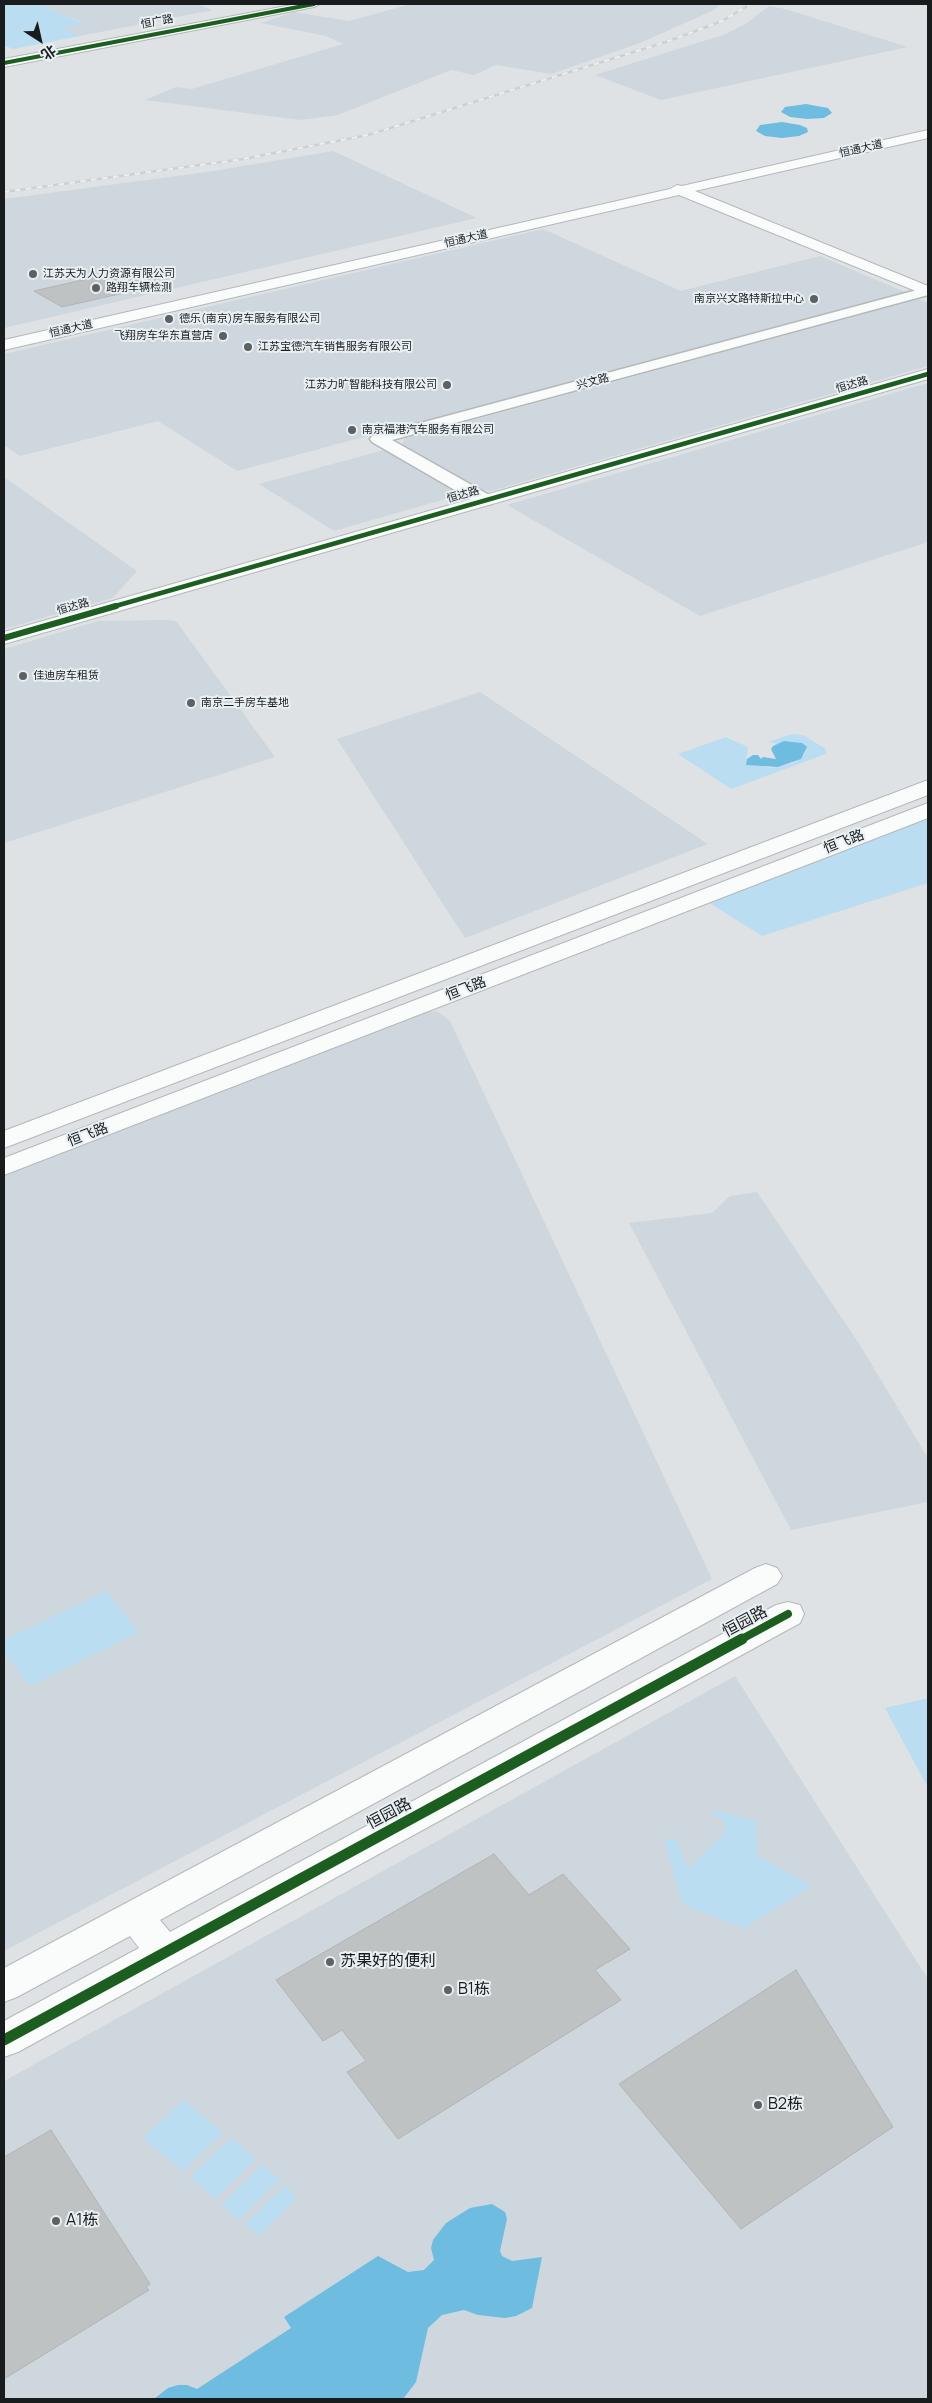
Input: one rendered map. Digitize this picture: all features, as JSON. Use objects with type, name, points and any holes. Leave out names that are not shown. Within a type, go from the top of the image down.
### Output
[{"type":"main road","name":"恒广路","points":[[4,63],[293,4]]},
{"type":"main road","name":"恒广路","points":[[4,58],[314,4]]},
{"type":"main road","points":[[233,6],[243,15]]},
{"type":"main road","name":"恒通大道","points":[[4,345],[673,188],[928,126]]},
{"type":"main road","name":"恒通大道","points":[[4,335],[928,134]]},
{"type":"main road","name":"兴文路","points":[[673,188],[928,291]]},
{"type":"main road","name":"恒达路","points":[[4,638],[928,374]]},
{"type":"main road","name":"恒飞路","points":[[4,1140],[928,787]]},
{"type":"main road","name":"恒飞路","points":[[4,1167],[928,810]]},
{"type":"main road","points":[[4,1986],[766,1576]]},
{"type":"main road","name":"恒园路","points":[[4,2040],[788,1614]]},
{"type":"main road","points":[[135,1916],[164,1952]]},
{"type":"street","name":"兴文路","points":[[485,500],[378,439],[928,291]]},
{"type":"shaded area","points":[[4,4],[39,4],[85,24],[62,28],[80,36],[13,49],[4,45]]},
{"type":"shaded area","points":[[39,4],[197,4],[213,10],[80,36],[61,28],[84,23]]},
{"type":"shaded area","points":[[411,4],[721,4],[714,10],[640,43],[551,74],[496,65],[474,75],[451,70],[338,115],[300,120],[145,100],[176,87],[192,89],[343,44],[326,36],[261,23],[294,12],[349,21]]},
{"type":"shaded area","points":[[769,6],[785,9],[908,47],[661,100],[595,75],[726,34],[747,23]]},
{"type":"shaded area","points":[[333,151],[477,218],[4,328],[4,199],[207,172]]},
{"type":"shaded area","points":[[543,229],[681,291],[820,256],[905,292],[237,471],[158,421],[20,456],[4,445],[4,354]]},
{"type":"shaded area","points":[[919,299],[928,303],[928,366],[491,491],[477,489],[402,446],[404,439]]},
{"type":"shaded area","points":[[928,383],[928,542],[700,616],[507,505]]},
{"type":"shaded area","points":[[384,450],[454,491],[456,496],[334,531],[259,484]]},
{"type":"shaded area","points":[[4,477],[137,571],[113,598],[4,629]]},
{"type":"shaded area","points":[[98,621],[176,621],[275,757],[4,843],[4,649]]},
{"type":"shaded area","points":[[480,692],[708,844],[465,938],[337,739]]},
{"type":"shaded area","points":[[792,734],[803,735],[826,749],[826,754],[731,789],[678,754],[726,737],[748,747],[746,762],[770,768],[778,767],[794,763],[804,755],[806,750],[768,742]]},
{"type":"shaded area","points":[[928,817],[928,883],[762,936],[708,902]]},
{"type":"shaded area","points":[[437,1011],[450,1021],[712,1579],[4,1951],[4,1175],[419,1013]]},
{"type":"shaded area","points":[[757,1192],[860,1345],[928,1458],[928,1502],[791,1530],[629,1223],[712,1213],[730,1196]]},
{"type":"shaded area","points":[[106,1591],[139,1632],[30,1686],[4,1652],[4,1640]]},
{"type":"shaded area","points":[[735,1676],[928,1979],[928,2399],[4,2399],[4,2081]]},
{"type":"shaded area","points":[[928,1698],[928,1788],[885,1708]]},
{"type":"shaded area","points":[[714,1810],[756,1821],[757,1855],[810,1885],[807,1889],[744,1928],[682,1904],[665,1841],[676,1838],[688,1869],[725,1832],[725,1823],[722,1819],[710,1812]]},
{"type":"shaded area","points":[[183,2100],[223,2133],[183,2171],[143,2138]]},
{"type":"shaded area","points":[[231,2138],[256,2159],[215,2199],[190,2177]]},
{"type":"shaded area","points":[[262,2165],[280,2179],[239,2220],[221,2205]]},
{"type":"shaded area","points":[[286,2185],[297,2198],[259,2236],[245,2224]]},
{"type":"water","points":[[806,104],[828,108],[832,113],[824,118],[807,119],[790,117],[781,112],[785,107]]},
{"type":"water","points":[[782,122],[800,125],[807,128],[808,132],[799,136],[782,138],[765,136],[756,131],[760,125]]},
{"type":"water","points":[[784,741],[802,743],[807,747],[801,759],[778,767],[746,765],[747,759],[753,755],[758,755],[761,759],[763,757],[776,759],[771,749],[773,746]]},
{"type":"water","points":[[492,2204],[505,2212],[507,2219],[500,2251],[502,2256],[512,2261],[542,2257],[532,2308],[516,2316],[505,2318],[478,2315],[464,2310],[442,2315],[428,2328],[416,2382],[403,2399],[154,2399],[168,2388],[178,2385],[187,2385],[197,2389],[291,2328],[284,2317],[378,2256],[408,2272],[424,2270],[434,2260],[431,2248],[433,2240],[446,2223],[470,2208]]},
{"type":"building","name":"路翔车辆检测","points":[[135,268],[163,284],[62,307],[34,291]]},
{"type":"building","name":"B1栋","points":[[494,1854],[529,1895],[563,1874],[630,1949],[595,1970],[621,2000],[398,2139],[347,2072],[366,2061],[342,2030],[323,2041],[276,1980]]},
{"type":"building","name":"B2栋","points":[[796,1970],[893,2127],[741,2229],[619,2084]]},
{"type":"building","name":"A1栋","points":[[51,2130],[150,2284],[146,2287],[149,2290],[4,2379],[4,2157]]},
{"type":"railway","points":[[4,192],[243,159],[368,135],[666,42],[722,21],[751,4]]},
{"type":"cycle path","points":[[4,63],[314,4]]},
{"type":"cycle path","points":[[4,638],[928,374]]},
{"type":"cycle path","points":[[4,2040],[788,1614]]},
{"type":"place","name":"江苏天为人力资源有限公司","points":[[33,274]]},
{"type":"place","name":"路翔车辆检测","points":[[96,288]]},
{"type":"place","name":"南京兴文路特斯拉中心","points":[[814,299]]},
{"type":"place","name":"德乐(南京)房车服务有限公司","points":[[169,319]]},
{"type":"place","name":"飞翔房车华东直营店","points":[[223,336]]},
{"type":"place","name":"江苏宝德汽车销售服务有限公司","points":[[248,347]]},
{"type":"place","name":"江苏力旷智能科技有限公司","points":[[447,385]]},
{"type":"place","name":"南京福港汽车服务有限公司","points":[[352,430]]},
{"type":"place","name":"佳迪房车租赁","points":[[23,676]]},
{"type":"place","name":"南京二手房车基地","points":[[191,703]]},
{"type":"place","name":"苏果好的便利","points":[[330,1962]]},
{"type":"place","name":"B1栋","points":[[448,1990]]},
{"type":"place","name":"B2栋","points":[[758,2105]]},
{"type":"place","name":"A1栋","points":[[56,2221]]}]
